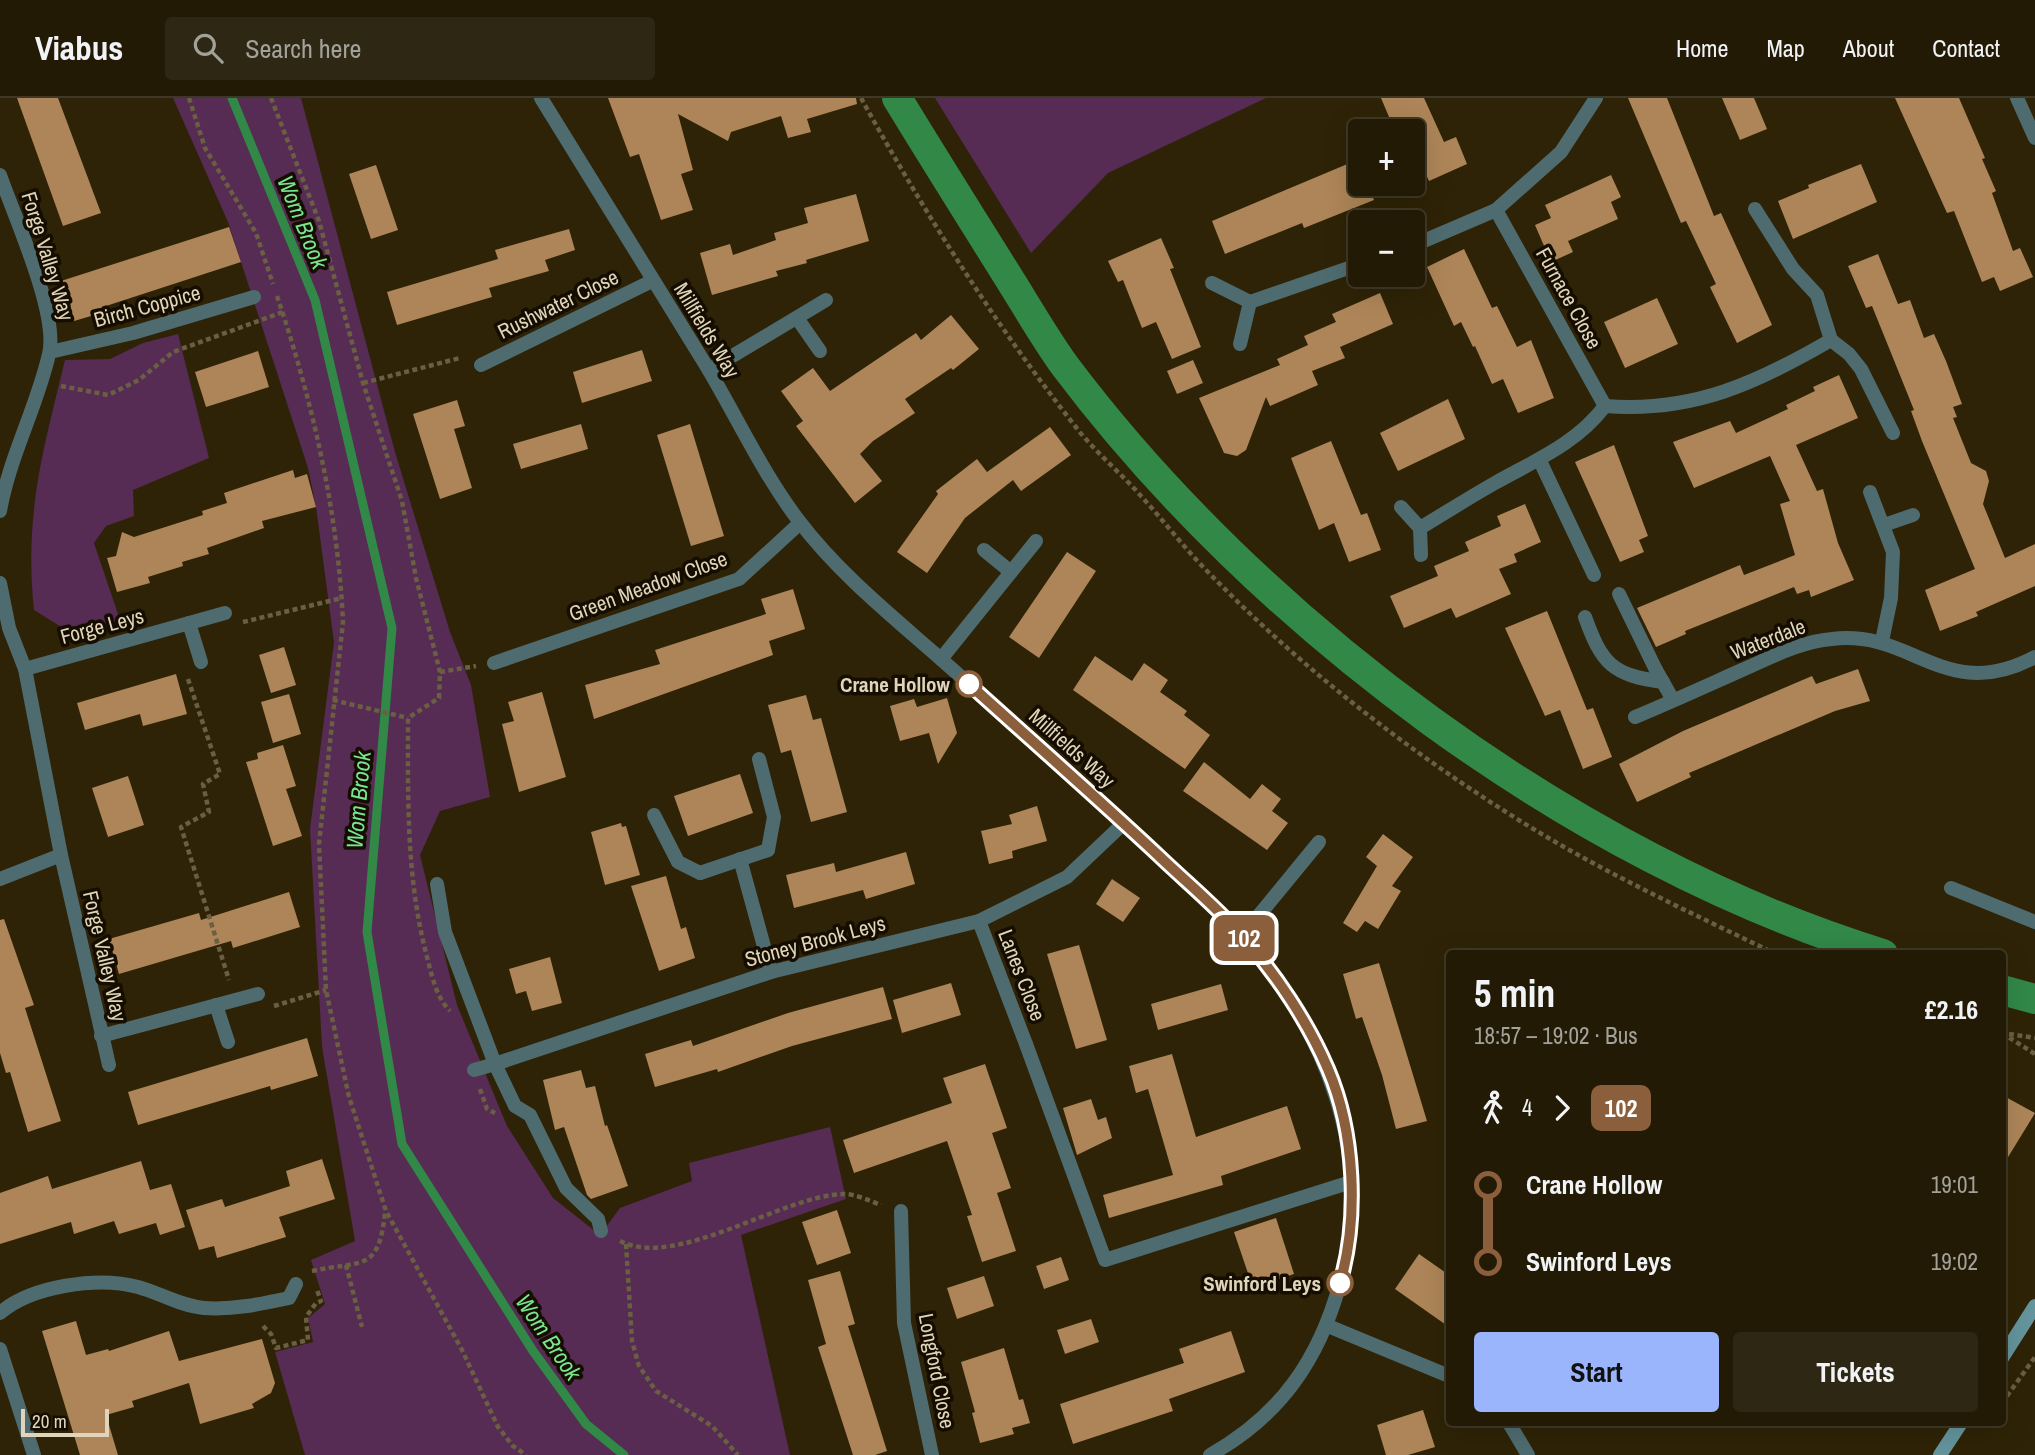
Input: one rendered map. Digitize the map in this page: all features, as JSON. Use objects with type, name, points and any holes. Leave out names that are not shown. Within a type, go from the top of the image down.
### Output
[{"type":"main road","points":[[2006,1352],[2035,1306]]},
{"type":"main road","points":[[1940,1455],[1959,1426]]},
{"type":"street","name":"Millfields Way","points":[[541,98],[709,370],[753,451],[800,523],[866,594],[1124,823],[1242,936],[1291,1000],[1329,1070],[1345,1128],[1351,1182],[1345,1265],[1328,1326],[1288,1390],[1263,1419],[1210,1455]]},
{"type":"street","points":[[1425,241],[1496,211],[1561,152],[1596,98]]},
{"type":"street","points":[[2017,98],[2035,138]]},
{"type":"street","name":"Forge Valley Way","points":[[0,175],[38,283],[50,327],[50,352],[7,473],[0,511]]},
{"type":"street","points":[[1755,209],[1793,269],[1817,295],[1831,341],[1849,354],[1861,369],[1892,433]]},
{"type":"street","name":"Furnace Close","points":[[1496,211],[1605,406]]},
{"type":"street","points":[[1212,283],[1250,302],[1348,268]]},
{"type":"street","name":"Rushwater Close","points":[[481,365],[652,281]]},
{"type":"street","name":"Birch Coppice","points":[[50,352],[133,333],[254,297]]},
{"type":"street","points":[[709,370],[827,300]]},
{"type":"street","points":[[1240,344],[1250,302]]},
{"type":"street","points":[[797,318],[820,351]]},
{"type":"street","points":[[1420,528],[1540,461],[1580,433],[1605,406],[1670,404],[1726,392],[1775,372],[1831,341]]},
{"type":"street","points":[[1540,461],[1594,575]]},
{"type":"street","points":[[1870,492],[1893,552],[1891,598],[1882,641]]},
{"type":"street","points":[[1401,508],[1420,528],[1421,555]]},
{"type":"street","points":[[1884,525],[1913,515]]},
{"type":"street","name":"Green Meadow Close","points":[[494,663],[739,579],[800,523]]},
{"type":"street","points":[[941,659],[1036,541]]},
{"type":"street","points":[[984,551],[1011,572]]},
{"type":"street","name":"Forge Valley Way","points":[[0,583],[9,628],[25,669],[61,855],[109,1065]]},
{"type":"street","points":[[1619,594],[1674,701]]},
{"type":"street","name":"Forge Leys","points":[[25,669],[225,613]]},
{"type":"street","points":[[1585,617],[1596,648],[1607,663],[1636,679],[1660,676]]},
{"type":"street","points":[[189,623],[201,662]]},
{"type":"street","name":"Waterdale","points":[[1635,717],[1800,644],[1835,638],[1882,641],[1934,666],[1978,674],[2012,669],[2035,657]]},
{"type":"street","points":[[654,815],[678,862],[699,873],[768,850],[774,817],[759,759]]},
{"type":"street","name":"Stoney Brook Leys","points":[[474,1070],[771,972],[979,921],[1067,877],[1124,823]]},
{"type":"street","points":[[1242,936],[1319,842]]},
{"type":"street","points":[[0,879],[61,855]]},
{"type":"street","points":[[740,859],[771,972]]},
{"type":"street","points":[[437,884],[445,932],[480,1018],[495,1064],[515,1106],[530,1115],[566,1188],[598,1219],[601,1231]]},
{"type":"street","points":[[1951,888],[2035,922]]},
{"type":"street","name":"Lanes Close","points":[[979,921],[1105,1260],[1351,1182]]},
{"type":"street","points":[[101,1036],[258,994]]},
{"type":"street","points":[[216,1005],[228,1042]]},
{"type":"street","name":"Longford Close","points":[[901,1211],[904,1323],[932,1455]]},
{"type":"street","points":[[0,1313],[12,1303],[56,1287],[90,1284],[136,1286],[203,1308],[246,1308],[289,1298],[296,1284]]},
{"type":"street","points":[[1328,1326],[1446,1375]]},
{"type":"street","points":[[0,1349],[34,1455]]},
{"type":"street","points":[[1511,1426],[1528,1455]]},
{"type":"path","points":[[189,98],[205,148],[256,233],[296,352],[327,488],[343,622],[320,844],[326,990],[349,1097],[386,1211],[456,1338],[498,1427],[513,1446],[526,1455]]},
{"type":"path","points":[[271,98],[319,221],[363,383],[402,501],[416,578],[440,672],[439,698],[408,718],[333,700]]},
{"type":"path","points":[[861,98],[976,290],[1033,371],[1078,430],[1122,475],[1206,571],[1252,615],[1411,747],[1516,818],[1633,886],[1768,950]]},
{"type":"path","points":[[40,381],[108,395],[139,380],[173,352],[283,312]]},
{"type":"path","points":[[363,383],[472,355],[481,365]]},
{"type":"path","points":[[225,613],[239,624],[342,598]]},
{"type":"path","points":[[440,672],[494,663]]},
{"type":"path","points":[[184,668],[220,774],[203,784],[209,812],[181,827],[234,1000]]},
{"type":"path","points":[[408,718],[408,849],[416,915],[432,976],[442,1002],[451,1012]]},
{"type":"path","points":[[258,994],[272,1007],[326,990]]},
{"type":"path","points":[[2006,1033],[2035,1038]]},
{"type":"path","points":[[2006,1035],[2035,1054]]},
{"type":"path","points":[[474,1070],[487,1109],[504,1116]]},
{"type":"path","points":[[601,1231],[625,1244],[650,1248],[680,1244],[821,1199],[846,1194],[901,1211]]},
{"type":"path","points":[[296,1284],[310,1272],[366,1262],[375,1252],[383,1234],[386,1211]]},
{"type":"path","points":[[625,1244],[632,1341],[639,1366],[656,1391],[712,1426],[738,1455]]},
{"type":"path","points":[[346,1265],[362,1327]]},
{"type":"path","points":[[2006,1397],[2035,1357]]},
{"type":"shaded area","points":[[173,98],[301,98],[395,452],[450,632],[471,685],[490,797],[440,811],[420,855],[457,1005],[507,1126],[553,1198],[600,1235],[620,1208],[692,1181],[689,1163],[830,1127],[846,1199],[741,1235],[790,1455],[305,1455],[275,1352],[313,1342],[308,1318],[325,1304],[311,1260],[355,1241],[322,1047],[310,829],[334,642],[316,507],[308,468],[228,222]]},
{"type":"shaded area","points":[[935,98],[1266,98],[1108,173],[1031,253]]},
{"type":"shaded area","points":[[178,334],[209,458],[133,490],[134,516],[106,526],[94,543],[120,620],[79,638],[34,610],[32,576],[34,513],[38,484],[65,360],[110,359],[143,343]]},
{"type":"building","points":[[17,98],[58,98],[101,213],[63,226]]},
{"type":"building","points":[[608,98],[856,98],[857,104],[807,119],[811,132],[788,138],[781,116],[731,132],[728,141],[678,114],[693,170],[681,174],[693,210],[661,220],[639,154],[630,157]]},
{"type":"building","points":[[1381,98],[1424,98],[1444,142],[1456,137],[1467,164],[1429,181],[1425,172],[1425,119],[1390,119]]},
{"type":"building","points":[[1628,98],[1667,98],[1714,216],[1721,213],[1772,325],[1737,343],[1710,287],[1716,284],[1686,221],[1681,223]]},
{"type":"building","points":[[1722,98],[1754,98],[1767,129],[1740,140]]},
{"type":"building","points":[[1895,98],[1959,98],[1985,158],[1982,159],[1996,191],[1992,193],[2013,251],[2020,248],[2033,277],[2000,291],[1994,277],[1982,282],[1954,211],[1947,213]]},
{"type":"building","points":[[1348,164],[1348,196],[1372,196],[1374,200],[1304,228],[1302,223],[1225,254],[1212,221]]},
{"type":"building","points":[[1861,164],[1877,202],[1793,239],[1778,201],[1809,188],[1808,185]]},
{"type":"building","points":[[376,165],[398,230],[371,239],[349,174]]},
{"type":"building","points":[[1611,175],[1621,197],[1611,202],[1618,219],[1568,241],[1573,252],[1551,262],[1535,225],[1551,218],[1545,205]]},
{"type":"building","points":[[856,194],[869,241],[776,271],[778,276],[712,295],[700,253],[730,244],[733,255],[776,240],[774,233],[808,223],[804,208]]},
{"type":"building","points":[[229,227],[241,262],[106,306],[108,311],[74,321],[61,281]]},
{"type":"building","points":[[569,229],[575,250],[545,260],[549,271],[489,288],[492,297],[397,325],[387,292],[498,259],[495,250]]},
{"type":"building","points":[[1161,238],[1174,268],[1170,269],[1201,347],[1172,359],[1156,322],[1142,328],[1123,280],[1118,282],[1108,261]]},
{"type":"building","points":[[1464,249],[1492,308],[1497,306],[1517,347],[1531,340],[1554,398],[1518,413],[1503,379],[1492,384],[1461,322],[1454,326],[1427,267]]},
{"type":"building","points":[[1878,254],[1898,304],[1910,300],[1924,338],[1934,334],[1946,361],[1962,404],[1953,407],[1957,417],[1953,418],[1971,463],[1986,471],[1989,481],[1983,504],[2005,558],[2035,544],[2035,586],[1976,612],[1978,616],[1940,631],[1925,590],[1975,569],[1922,441],[1911,411],[1914,410],[1872,306],[1866,308],[1848,266]]},
{"type":"building","points":[[1380,293],[1393,324],[1340,347],[1345,358],[1312,371],[1318,385],[1270,406],[1266,397],[1246,450],[1237,456],[1224,453],[1199,398],[1280,365],[1277,359],[1308,345],[1304,336],[1336,322],[1332,314]]},
{"type":"building","points":[[1657,298],[1678,344],[1625,368],[1604,322]]},
{"type":"building","points":[[951,315],[979,349],[953,370],[951,368],[905,399],[915,413],[873,441],[860,454],[882,481],[855,503],[796,426],[803,421],[781,391],[813,368],[830,391],[916,333],[921,340]]},
{"type":"building","points":[[642,350],[652,381],[582,403],[573,372]]},
{"type":"building","points":[[258,351],[269,387],[206,407],[195,372]]},
{"type":"building","points":[[1193,360],[1203,383],[1177,394],[1167,371]]},
{"type":"building","points":[[1839,375],[1858,418],[1796,445],[1817,491],[1823,489],[1838,543],[1854,580],[1811,597],[1809,590],[1797,594],[1794,587],[1685,631],[1686,634],[1656,647],[1637,608],[1740,565],[1744,575],[1795,555],[1780,504],[1790,501],[1770,456],[1694,488],[1673,442],[1730,421],[1736,433],[1788,409],[1786,405],[1815,391],[1813,387]]},
{"type":"building","points":[[1448,399],[1465,439],[1398,471],[1380,433]]},
{"type":"building","points":[[457,400],[465,426],[454,429],[472,488],[440,499],[413,414]]},
{"type":"building","points":[[581,424],[588,449],[521,469],[513,444]]},
{"type":"building","points":[[690,424],[724,536],[691,546],[657,435]]},
{"type":"building","points":[[1050,427],[1071,455],[1021,491],[1013,480],[965,518],[927,573],[897,552],[938,494],[936,491],[977,459],[987,472]]},
{"type":"building","points":[[1331,441],[1361,515],[1367,513],[1381,550],[1349,562],[1334,523],[1319,530],[1291,458]]},
{"type":"building","points":[[1614,445],[1648,536],[1639,540],[1644,552],[1620,562],[1575,462]]},
{"type":"building","points":[[293,470],[295,478],[307,474],[316,507],[262,521],[264,528],[207,548],[209,554],[148,577],[150,583],[117,592],[107,558],[116,556],[122,532],[134,537],[203,515],[202,511],[227,503],[224,493]]},
{"type":"building","points":[[1525,504],[1541,542],[1514,554],[1517,562],[1499,569],[1511,594],[1456,618],[1451,608],[1404,628],[1390,596],[1438,576],[1434,566],[1469,551],[1465,542],[1501,526],[1497,516]]},
{"type":"building","points":[[1067,552],[1096,571],[1039,658],[1009,637]]},
{"type":"building","points":[[793,589],[805,629],[769,641],[773,655],[594,719],[585,685],[660,664],[655,650],[766,614],[761,599]]},
{"type":"building","points":[[1547,611],[1587,710],[1593,708],[1612,757],[1583,769],[1560,710],[1545,716],[1505,628]]},
{"type":"building","points":[[284,647],[296,685],[271,693],[259,655]]},
{"type":"building","points":[[1095,656],[1132,681],[1144,663],[1168,680],[1160,692],[1187,711],[1184,715],[1210,735],[1185,769],[1073,690]]},
{"type":"building","points":[[1858,669],[1870,701],[1835,711],[1689,773],[1691,777],[1637,802],[1619,764],[1683,731],[1812,676],[1816,684]]},
{"type":"building","points":[[176,674],[187,714],[143,726],[140,714],[85,730],[77,703]]},
{"type":"building","points":[[542,692],[566,777],[519,792],[502,724],[514,721],[508,702]]},
{"type":"building","points":[[289,694],[301,734],[273,743],[261,702]]},
{"type":"building","points":[[806,695],[813,720],[821,718],[847,812],[811,822],[791,750],[781,753],[768,705]]},
{"type":"building","points":[[947,698],[957,733],[938,764],[929,733],[900,741],[890,706],[914,699],[917,707]]},
{"type":"building","points":[[283,745],[296,786],[286,789],[302,836],[273,846],[246,762],[258,759],[257,753]]},
{"type":"building","points":[[1204,762],[1250,799],[1262,784],[1281,799],[1272,811],[1288,823],[1267,850],[1183,791]]},
{"type":"building","points":[[740,774],[753,813],[688,836],[674,796]]},
{"type":"building","points":[[128,776],[144,825],[108,837],[92,788]]},
{"type":"building","points":[[1037,806],[1047,841],[1012,851],[1013,858],[989,864],[981,831],[1012,824],[1009,815]]},
{"type":"building","points":[[621,823],[622,827],[626,826],[640,875],[605,885],[591,832]]},
{"type":"building","points":[[1383,834],[1413,857],[1392,886],[1401,891],[1378,929],[1365,921],[1357,932],[1343,923],[1377,866],[1366,857]]},
{"type":"building","points":[[906,852],[915,884],[866,899],[863,890],[794,908],[786,875],[834,863],[836,872]]},
{"type":"building","points":[[666,876],[681,929],[686,927],[695,958],[659,971],[631,886]]},
{"type":"building","points":[[1112,879],[1140,898],[1123,922],[1096,904]]},
{"type":"building","points":[[289,892],[300,927],[233,948],[231,941],[119,974],[109,939],[199,913],[201,920]]},
{"type":"building","points":[[4,919],[34,1005],[25,1008],[61,1121],[28,1132],[10,1072],[6,1073],[0,1053],[0,920]]},
{"type":"building","points":[[1079,945],[1107,1040],[1076,1049],[1047,954]]},
{"type":"building","points":[[550,957],[562,1003],[532,1011],[526,991],[516,994],[509,969]]},
{"type":"building","points":[[1379,963],[1427,1121],[1396,1129],[1382,1075],[1362,1017],[1356,1019],[1343,974]]},
{"type":"building","points":[[951,983],[961,1015],[902,1033],[893,1000]]},
{"type":"building","points":[[1221,984],[1228,1010],[1158,1030],[1151,1004]]},
{"type":"building","points":[[883,987],[892,1019],[792,1046],[718,1072],[717,1069],[655,1087],[645,1054],[691,1040],[693,1046],[788,1013]]},
{"type":"building","points":[[307,1038],[318,1076],[271,1090],[270,1086],[138,1125],[128,1092]]},
{"type":"building","points":[[1172,1054],[1196,1137],[1287,1106],[1301,1149],[1221,1176],[1223,1185],[1109,1218],[1103,1195],[1173,1175],[1148,1089],[1136,1093],[1129,1066]]},
{"type":"building","points":[[985,1064],[1007,1128],[992,1133],[1011,1188],[997,1193],[1016,1251],[982,1262],[967,1216],[972,1215],[947,1141],[854,1173],[843,1140],[952,1103],[943,1078]]},
{"type":"building","points":[[581,1070],[586,1088],[595,1086],[605,1126],[607,1125],[628,1186],[591,1199],[587,1195],[564,1127],[555,1130],[543,1080]]},
{"type":"building","points":[[2006,1097],[2035,1113],[2006,1160]]},
{"type":"building","points":[[1091,1099],[1098,1120],[1106,1117],[1112,1138],[1077,1155],[1063,1108]]},
{"type":"building","points":[[322,1159],[335,1199],[279,1217],[286,1237],[217,1258],[214,1246],[199,1250],[186,1210],[222,1199],[225,1207],[290,1186],[286,1171]]},
{"type":"building","points":[[141,1161],[150,1190],[171,1184],[185,1227],[160,1235],[156,1223],[119,1234],[114,1221],[74,1234],[71,1222],[0,1244],[0,1193],[48,1176],[52,1189]]},
{"type":"building","points":[[837,1210],[851,1253],[817,1265],[802,1222]]},
{"type":"building","points":[[1276,1218],[1294,1274],[1253,1288],[1234,1232]]},
{"type":"building","points":[[1419,1254],[1446,1273],[1446,1325],[1395,1289]]},
{"type":"building","points":[[1061,1257],[1069,1280],[1044,1289],[1036,1266]]},
{"type":"building","points":[[840,1271],[855,1324],[848,1326],[887,1451],[875,1455],[853,1455],[818,1347],[826,1344],[808,1280]]},
{"type":"building","points":[[984,1276],[994,1306],[957,1319],[947,1288]]},
{"type":"building","points":[[1091,1319],[1099,1342],[1065,1354],[1057,1330]]},
{"type":"building","points":[[76,1321],[86,1355],[108,1349],[109,1351],[169,1331],[179,1361],[262,1339],[275,1383],[271,1393],[252,1404],[254,1408],[200,1424],[189,1383],[132,1401],[134,1407],[106,1415],[118,1455],[80,1455],[42,1331]]},
{"type":"building","points":[[1231,1331],[1245,1372],[1169,1399],[1173,1411],[1073,1444],[1060,1404],[1184,1363],[1179,1349]]},
{"type":"building","points":[[1004,1348],[1019,1400],[1023,1399],[1030,1423],[1012,1428],[1014,1434],[980,1443],[972,1413],[975,1412],[961,1362]]},
{"type":"building","points":[[1423,1410],[1435,1447],[1408,1455],[1386,1455],[1377,1425]]},
{"type":"waterway","name":"Wom Brook","points":[[232,98],[315,300],[392,628],[367,932],[402,1144],[533,1351],[586,1424],[624,1455]]},
{"type":"waterway","points":[[897,98],[1065,366],[1143,461],[1231,553],[1327,640],[1430,721],[1539,794],[1652,858],[1767,912],[1872,950]]},
{"type":"waterway","points":[[2006,991],[2035,999]]},
{"type":"bus line","name":"102","points":[[969,684],[1124,823],[1242,936],[1291,1000],[1329,1070],[1345,1128],[1351,1182],[1350,1219],[1345,1265],[1340,1283]]},
{"type":"place","name":"Crane Hollow","points":[[969,684]]},
{"type":"place","name":"Swinford Leys","points":[[1340,1283]]}]
